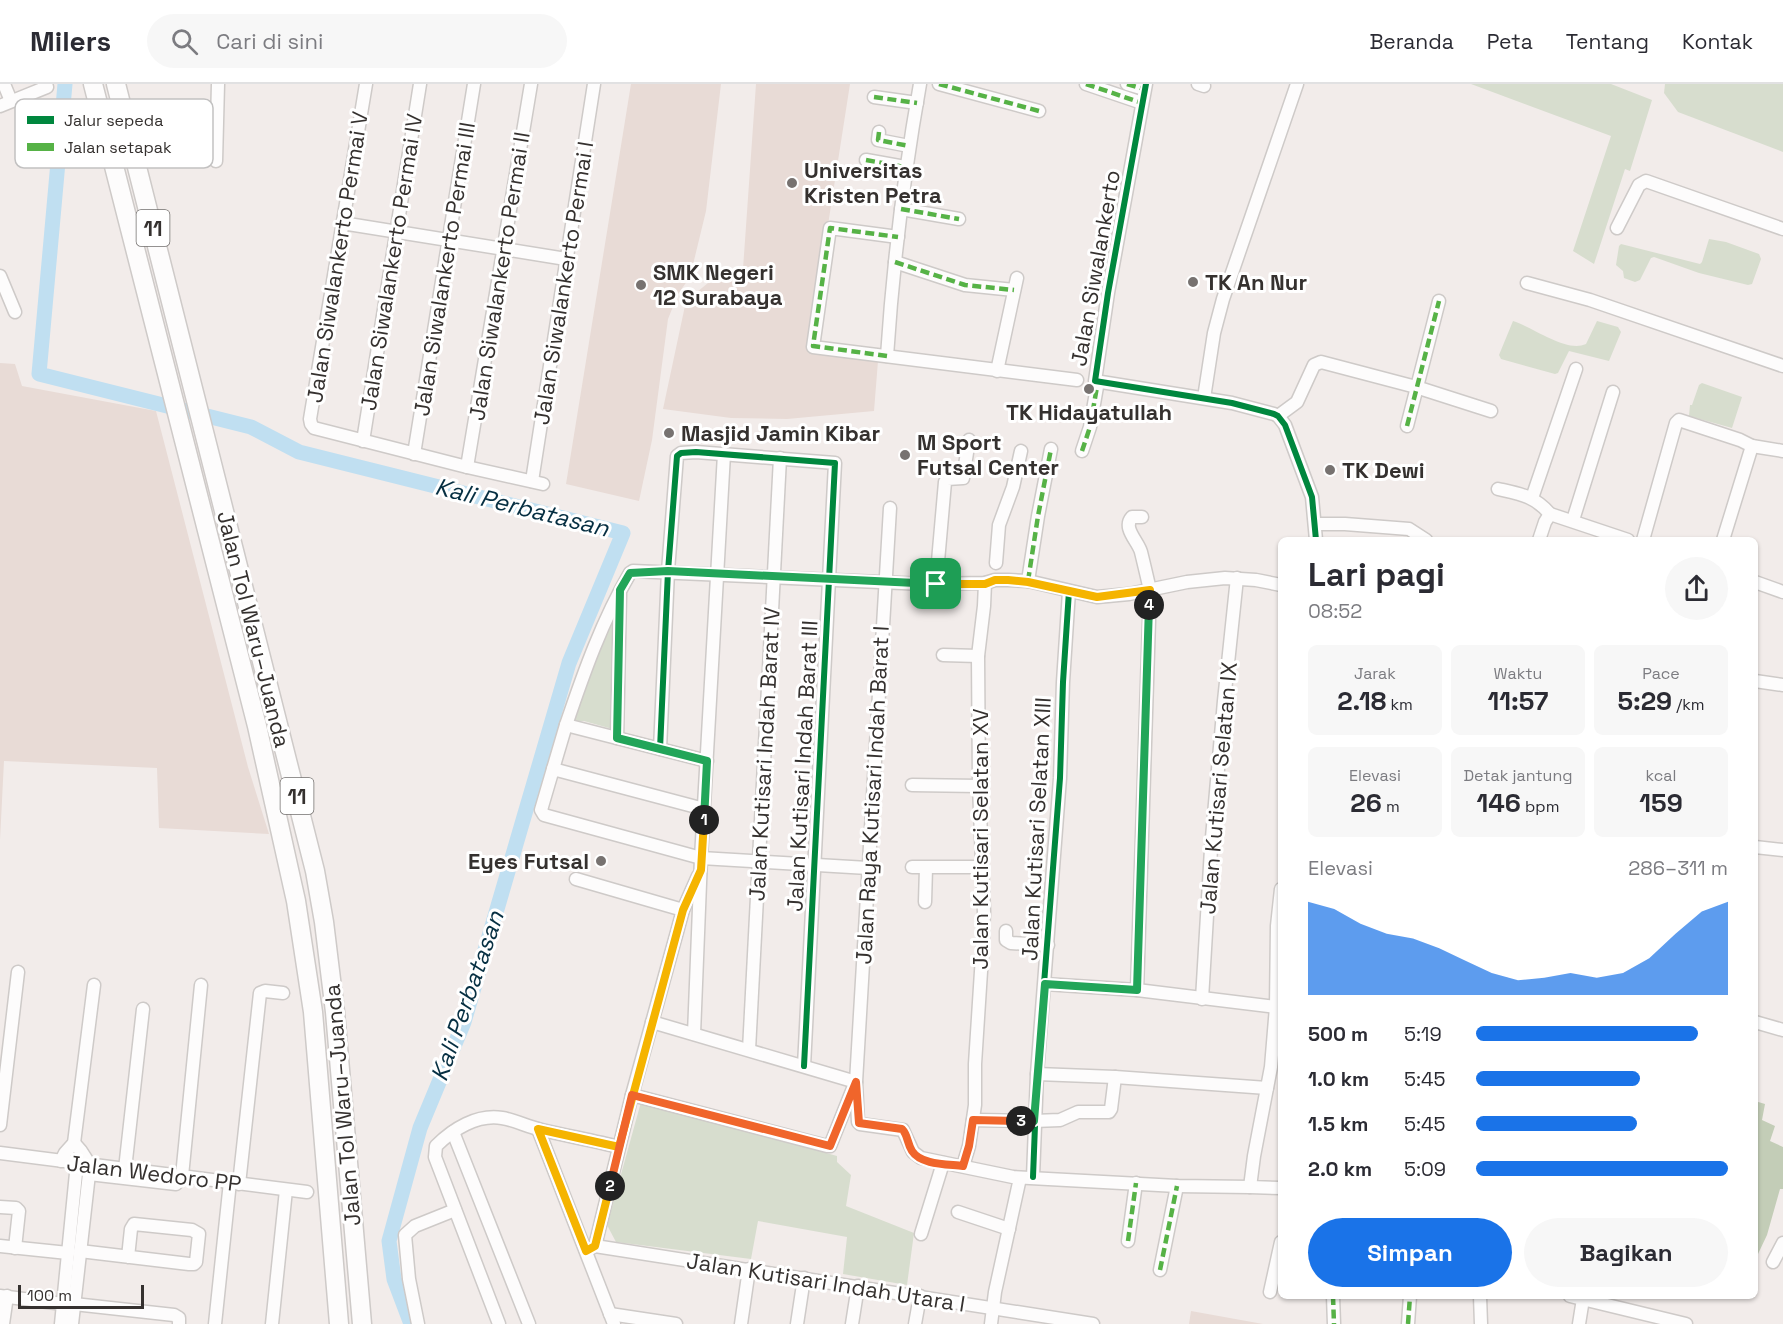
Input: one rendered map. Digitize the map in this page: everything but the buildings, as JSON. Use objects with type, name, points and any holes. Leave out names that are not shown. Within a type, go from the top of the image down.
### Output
[{"type":"highway","name":"Jalan Tol Waru–Juanda","points":[[93,84],[97,99]]},
{"type":"highway","name":"Jalan Tol Waru–Juanda","points":[[116,84],[120,99]]},
{"type":"highway","name":"Jalan Tol Waru–Juanda","points":[[115,168],[277,810],[296,901],[313,1012],[339,1324]]},
{"type":"highway","name":"Jalan Tol Waru–Juanda","points":[[137,168],[315,871],[335,1012],[362,1324]]},
{"type":"street","points":[[3,104],[4,84]]},
{"type":"street","points":[[216,161],[218,84]]},
{"type":"street","name":"Jalan Siwalankerto Permai V","points":[[363,441],[314,428],[310,418],[366,84]]},
{"type":"street","name":"Jalan Siwalankerto Permai IV","points":[[363,441],[420,84]]},
{"type":"street","name":"Jalan Siwalankerto Permai III","points":[[414,454],[474,84]]},
{"type":"street","name":"Jalan Siwalankerto Permai II","points":[[467,467],[531,84]]},
{"type":"street","name":"Jalan Siwalankerto Permai I","points":[[467,467],[537,483],[566,259],[594,84]]},
{"type":"street","points":[[887,356],[901,209],[920,84]]},
{"type":"street","points":[[939,84],[1039,111]]},
{"type":"street","points":[[1127,84],[1145,87]]},
{"type":"street","points":[[1204,398],[1214,333],[1223,299],[1297,84]]},
{"type":"street","points":[[1091,85],[1142,103]]},
{"type":"street","points":[[16,99],[47,87]]},
{"type":"street","name":"Jalan Siwalankerto","points":[[1145,87],[1108,293],[1096,381],[1204,398],[1262,410],[1278,416]]},
{"type":"street","points":[[874,97],[917,103]]},
{"type":"street","points":[[879,132],[878,140],[909,146]]},
{"type":"street","points":[[866,160],[906,168]]},
{"type":"street","points":[[1617,228],[1639,184],[1646,181],[1783,229]]},
{"type":"street","points":[[901,209],[959,219]]},
{"type":"street","points":[[342,223],[566,259]]},
{"type":"street","points":[[898,237],[830,228],[813,346],[997,371],[1096,381],[1090,427],[1082,450]]},
{"type":"street","points":[[895,262],[965,285],[1015,284],[997,371]]},
{"type":"street","points":[[0,276],[15,312]]},
{"type":"street","points":[[1527,283],[1590,300],[1783,366]]},
{"type":"street","points":[[1407,426],[1440,301]]},
{"type":"street","points":[[1316,537],[1312,497],[1285,425],[1278,416],[1297,402],[1312,368],[1318,363],[1341,366],[1491,411]]},
{"type":"street","points":[[1532,498],[1576,369]]},
{"type":"street","points":[[1573,520],[1613,392]]},
{"type":"street","points":[[1643,537],[1676,423],[1682,420],[1752,446],[1783,451]]},
{"type":"street","points":[[930,584],[945,482],[947,479],[963,478],[969,440]]},
{"type":"street","points":[[363,441],[467,467]]},
{"type":"street","points":[[1724,537],[1752,446]]},
{"type":"street","points":[[1028,582],[1051,449]]},
{"type":"street","name":"Jalan Kutisari Selatan XV","points":[[963,1166],[973,1120],[984,923],[979,786],[978,656],[984,606],[993,574],[999,525],[1013,487],[1021,451]]},
{"type":"street","points":[[660,749],[668,571],[677,456],[686,452],[780,458]]},
{"type":"street","points":[[694,1034],[724,454]]},
{"type":"street","name":"Jalan Kutisari Indah Barat III","points":[[780,458],[832,462],[835,463],[836,468],[804,1066]]},
{"type":"street","name":"Jalan Kutisari Indah Barat IV","points":[[748,1050],[780,458]]},
{"type":"street","points":[[1498,489],[1532,498],[1550,514],[1620,537]]},
{"type":"street","name":"Jalan Raya Kutisari Indah Barat I","points":[[856,1082],[890,508]]},
{"type":"street","points":[[1540,537],[1550,514]]},
{"type":"street","points":[[1137,990],[1150,590],[1140,551],[1131,534],[1129,523],[1132,517],[1142,517]]},
{"type":"street","points":[[1315,524],[1409,529],[1421,537]]},
{"type":"street","points":[[868,868],[758,862],[701,864],[544,815],[541,809],[586,664],[606,616],[631,572],[668,571],[930,584],[993,574],[1097,597],[1150,590],[1187,582],[1237,578],[1278,585]]},
{"type":"street","name":"Jalan Kutisari Selatan IX","points":[[1202,999],[1213,826],[1237,578]]},
{"type":"street","points":[[1758,583],[1782,589]]},
{"type":"street","points":[[617,738],[620,590]]},
{"type":"street","name":"Jalan Kutisari Selatan XIII","points":[[1033,1177],[1037,1074],[1060,778],[1069,591]]},
{"type":"street","points":[[943,655],[978,656]]},
{"type":"street","points":[[1758,681],[1783,685]]},
{"type":"street","points":[[566,725],[707,761]]},
{"type":"street","points":[[553,769],[704,809]]},
{"type":"street","points":[[912,785],[979,786]]},
{"type":"street","points":[[1758,847],[1783,850]]},
{"type":"street","points":[[590,1249],[683,910],[701,864]]},
{"type":"street","points":[[912,867],[982,867]]},
{"type":"street","points":[[925,902],[926,868]]},
{"type":"street","points":[[576,879],[683,910]]},
{"type":"street","points":[[1250,1187],[1271,1067],[1276,1006],[1278,917]]},
{"type":"street","points":[[1006,931],[1006,940],[1011,943],[1048,945]]},
{"type":"street","points":[[0,1125],[18,972]]},
{"type":"street","points":[[1045,984],[1137,990],[1276,1006]]},
{"type":"street","points":[[61,1161],[64,1153],[74,1143],[94,985]]},
{"type":"street","points":[[85,1167],[179,1180],[201,985]]},
{"type":"street","points":[[215,1324],[260,993],[265,991],[283,993]]},
{"type":"street","points":[[125,1169],[143,1009]]},
{"type":"street","points":[[652,1022],[856,1082]]},
{"type":"street","points":[[1758,1023],[1783,1030]]},
{"type":"street","points":[[1037,1074],[1267,1088]]},
{"type":"street","points":[[973,1120],[1060,1120],[1077,1112],[1109,1112],[1115,1077]]},
{"type":"street","points":[[632,1095],[830,1146],[856,1082]]},
{"type":"street","points":[[856,1082],[859,1123],[903,1130],[916,1156],[929,1162],[963,1166],[1020,1178],[1176,1186],[1278,1188]]},
{"type":"street","points":[[499,1324],[434,1152],[436,1146],[468,1123],[484,1118],[504,1118],[538,1129],[619,1147]]},
{"type":"street","points":[[538,1129],[590,1249],[612,1319],[676,1324]]},
{"type":"street","points":[[453,1132],[530,1324]]},
{"type":"street","points":[[61,1324],[68,1304],[80,1191],[85,1167],[81,1151],[74,1143]]},
{"type":"street","name":"Jalan Wedoro PP","points":[[0,1153],[61,1161],[85,1167],[125,1169],[179,1180],[235,1183],[308,1192]]},
{"type":"street","points":[[921,1234],[943,1163]]},
{"type":"street","points":[[991,1324],[1020,1178]]},
{"type":"street","points":[[1128,1240],[1136,1183]]},
{"type":"street","points":[[1160,1270],[1176,1186]]},
{"type":"street","points":[[272,1324],[286,1190]]},
{"type":"street","points":[[0,1207],[16,1208],[19,1211],[15,1248]]},
{"type":"street","points":[[418,1324],[409,1279],[405,1235],[415,1226],[455,1210]]},
{"type":"street","points":[[958,1212],[1009,1229]]},
{"type":"street","points":[[0,1246],[194,1264],[199,1234],[192,1230],[134,1224],[131,1228],[128,1257]]},
{"type":"street","points":[[1773,1262],[1783,1242]]},
{"type":"street","name":"Jalan Kutisari Indah Utara I","points":[[590,1249],[749,1269],[1068,1322],[1093,1324]]},
{"type":"street","points":[[1270,1292],[1278,1256]]},
{"type":"street","points":[[741,1324],[749,1269]]},
{"type":"street","points":[[797,1324],[804,1278]]},
{"type":"street","points":[[852,1324],[858,1286]]},
{"type":"street","points":[[3,1324],[3,1296],[177,1315],[180,1319],[179,1324]]},
{"type":"street","points":[[915,1324],[920,1296]]},
{"type":"street","points":[[1333,1299],[1334,1324]]},
{"type":"street","points":[[1408,1324],[1410,1299]]},
{"type":"street","points":[[1480,1299],[1481,1324]]},
{"type":"street","points":[[1577,1299],[1580,1324]]},
{"type":"street","points":[[1595,1299],[1622,1302],[1686,1324]]},
{"type":"street","points":[[68,1304],[72,1324]]},
{"type":"shaded area","name":"SMK Negeri 12 Surabaya","points":[[631,84],[721,84],[706,211],[690,277],[678,294],[668,319],[652,440],[639,501],[566,484]]},
{"type":"shaded area","name":"Universitas Kristen Petra","points":[[756,84],[850,84],[808,353],[878,361],[874,411],[787,419],[731,418],[663,409],[686,301],[708,283],[743,269]]},
{"type":"shaded area","points":[[0,363],[15,364],[22,386],[156,411],[248,767],[269,834],[159,828],[157,768],[4,761],[0,840]]},
{"type":"shaded area","points":[[1191,1311],[1263,1324],[1189,1324]]},
{"type":"green space","points":[[1471,84],[1611,84],[1652,100],[1630,171],[1625,169],[1594,264],[1573,251],[1611,136]]},
{"type":"green space","points":[[1665,84],[1783,84],[1783,152],[1678,112],[1664,93]]},
{"type":"green space","points":[[1709,239],[1726,242],[1759,254],[1761,259],[1752,284],[1699,273],[1654,257],[1651,258],[1640,280],[1635,282],[1624,278],[1623,271],[1616,265],[1621,244],[1700,264]]},
{"type":"green space","points":[[1513,321],[1559,342],[1578,346],[1586,344],[1597,321],[1618,327],[1621,332],[1609,361],[1569,351],[1558,373],[1555,374],[1501,359],[1499,355]]},
{"type":"green space","points":[[1702,383],[1742,397],[1732,428],[1689,416],[1690,405]]},
{"type":"green space","points":[[616,605],[616,730],[584,721],[572,722]]},
{"type":"green space","points":[[641,1102],[837,1156],[837,1162],[851,1175],[846,1206],[914,1233],[907,1285],[843,1274],[847,1237],[758,1221],[751,1259],[616,1242],[607,1225]]},
{"type":"green space","points":[[1758,1102],[1765,1104],[1762,1120],[1775,1126],[1770,1141],[1783,1147],[1783,1189],[1780,1189],[1767,1235],[1758,1254]]},
{"type":"waterway","name":"Kali Perbatasan","points":[[64,99],[65,84]]},
{"type":"waterway","name":"Kali Perbatasan","points":[[57,168],[39,374],[251,427],[299,452],[623,533],[569,663],[464,1022],[420,1128],[389,1241],[394,1279],[411,1324]]},
{"type":"marked path","points":[[939,84],[1039,111]]},
{"type":"marked path","points":[[1086,84],[1142,103]]},
{"type":"marked path","points":[[1127,84],[1144,89]]},
{"type":"marked path","points":[[874,97],[917,103]]},
{"type":"marked path","points":[[879,132],[878,140],[909,146]]},
{"type":"marked path","points":[[866,160],[905,167]]},
{"type":"marked path","points":[[901,209],[959,219]]},
{"type":"marked path","points":[[887,356],[813,346],[830,228],[898,237]]},
{"type":"marked path","points":[[895,262],[965,285],[1014,290]]},
{"type":"marked path","points":[[1407,426],[1439,301]]},
{"type":"marked path","points":[[1082,451],[1090,427],[1098,381]]},
{"type":"marked path","points":[[1028,581],[1051,449]]},
{"type":"marked path","points":[[1128,1241],[1136,1183]]},
{"type":"marked path","points":[[1160,1270],[1177,1186]]},
{"type":"marked path","points":[[1333,1299],[1334,1324]]},
{"type":"marked path","points":[[1408,1324],[1410,1299]]},
{"type":"cycle path","points":[[1146,84],[1108,293],[1095,381],[1232,403],[1278,416],[1285,425],[1312,497],[1316,537]]},
{"type":"cycle path","points":[[660,749],[668,571],[677,456],[681,453],[696,452],[835,463],[804,1066]]},
{"type":"cycle path","points":[[1033,1177],[1037,1074],[1060,778],[1069,591]]},
{"type":"place","name":"Universitas Kristen Petra","points":[[792,183]]},
{"type":"place","name":"TK An Nur","points":[[1193,282]]},
{"type":"place","name":"SMK Negeri 12 Surabaya","points":[[641,285]]},
{"type":"place","name":"TK Hidayatullah","points":[[1089,389]]},
{"type":"place","name":"Masjid Jamin Kibar","points":[[669,433]]},
{"type":"place","name":"M Sport Futsal Center","points":[[905,455]]},
{"type":"place","name":"TK Dewi","points":[[1330,470]]},
{"type":"place","name":"Eyes Futsal","points":[[601,861]]},
{"type":"route","points":[[936,584],[633,571],[620,590],[617,738],[707,761],[701,870],[683,910],[632,1095],[619,1147],[538,1129],[586,1251],[595,1246],[632,1095],[830,1146],[843,1109],[856,1082],[858,1122],[860,1124],[902,1129],[916,1156],[929,1162],[963,1166],[973,1120],[1034,1121],[1045,984],[1137,990],[1150,590],[1097,597],[1008,580],[995,580],[985,584],[936,584]]}]
